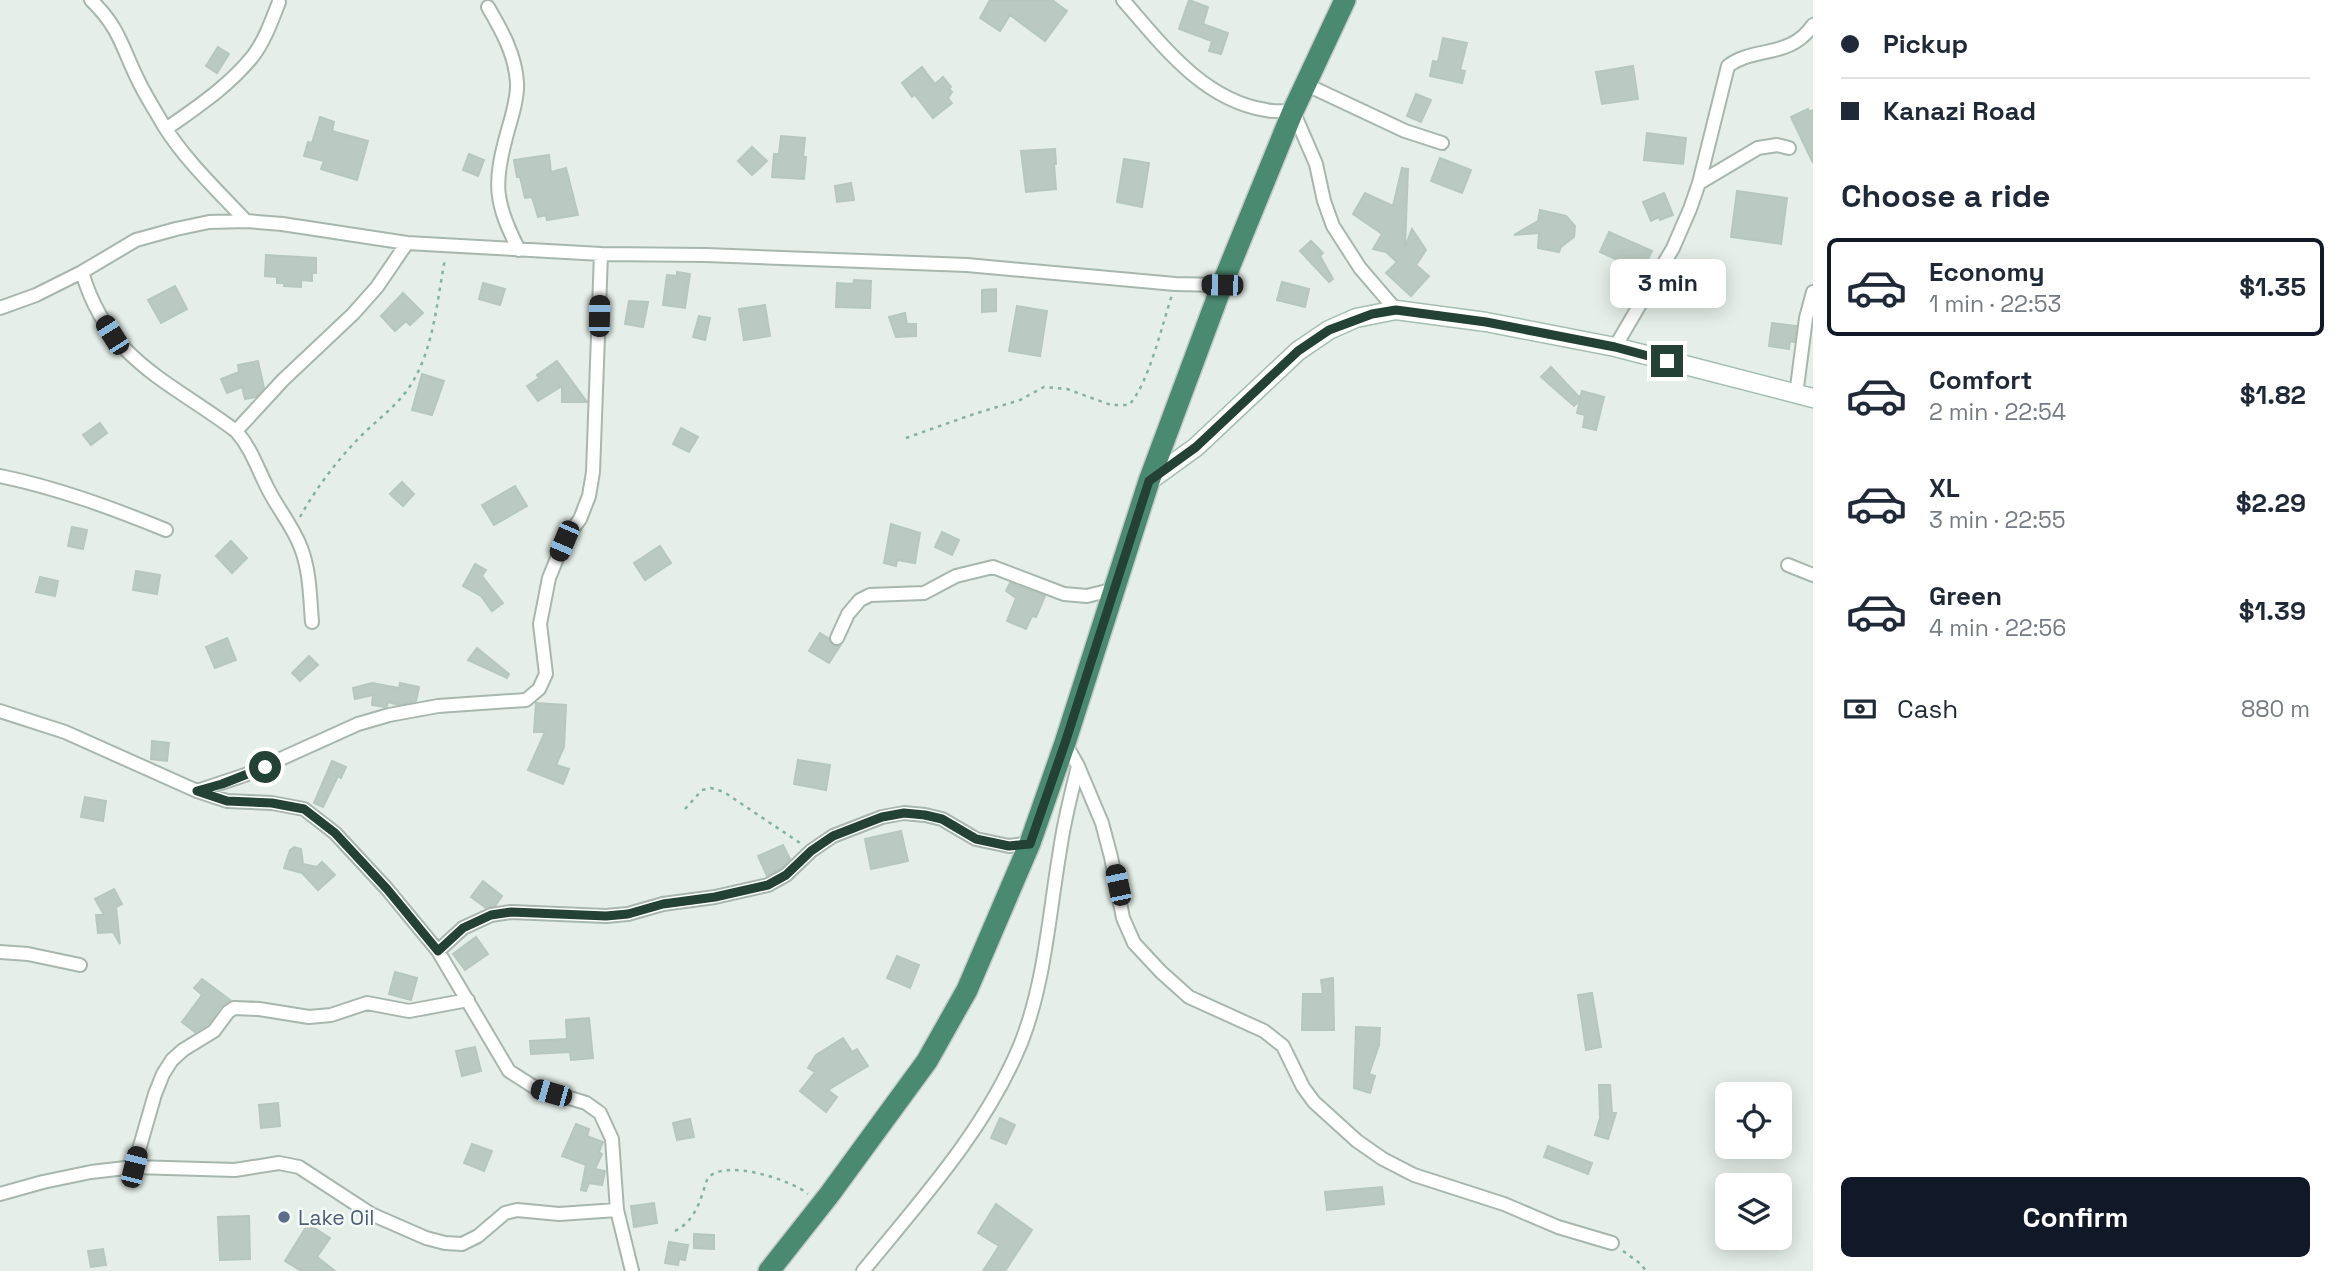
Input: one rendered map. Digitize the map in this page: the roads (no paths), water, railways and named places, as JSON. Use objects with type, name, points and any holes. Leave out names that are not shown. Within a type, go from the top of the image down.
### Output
[{"type":"highway","points":[[769,1271],[821,1206],[927,1061],[967,990],[1030,844],[1149,481],[1222,285],[1293,111],[1345,0]]},
{"type":"main road","points":[[1149,481],[1196,447],[1298,351],[1329,330],[1364,316],[1396,310],[1486,322],[1615,347],[1805,397]]},
{"type":"street","points":[[91,0],[112,23],[122,39],[139,82],[166,129],[194,165],[246,221]]},
{"type":"street","points":[[1124,0],[1170,54],[1201,81],[1223,95],[1265,110],[1293,111],[1316,164],[1324,201],[1334,226],[1360,268],[1396,310]]},
{"type":"street","points":[[166,129],[208,99],[255,54],[279,2]]},
{"type":"street","points":[[488,6],[513,56],[517,85],[512,119],[500,159],[498,194],[504,220],[519,250]]},
{"type":"street","points":[[1615,347],[1673,248],[1699,183],[1728,66],[1737,59],[1783,49],[1813,25]]},
{"type":"street","points":[[1305,84],[1405,131],[1442,144]]},
{"type":"street","points":[[1699,183],[1758,148],[1777,145],[1789,148]]},
{"type":"street","points":[[0,308],[36,295],[82,272],[136,240],[209,222],[246,221],[447,246],[601,254],[706,255],[967,265],[1175,284],[1222,285]]},
{"type":"street","points":[[236,431],[283,380],[369,296],[407,243]]},
{"type":"street","points":[[197,791],[245,775],[358,724],[438,706],[526,700],[539,689],[546,674],[540,624],[549,578],[564,541],[580,519],[589,496],[593,472],[601,254]]},
{"type":"street","points":[[82,272],[99,314],[126,352],[144,368],[236,431],[248,445],[267,487],[302,549],[312,622]]},
{"type":"street","points":[[1805,397],[1806,318],[1813,292]]},
{"type":"street","points":[[0,476],[78,496],[166,530]]},
{"type":"street","points":[[1788,565],[1813,575]]},
{"type":"street","points":[[837,638],[848,614],[859,600],[870,595],[923,593],[956,576],[984,568],[993,567],[1011,572],[1064,594],[1087,596],[1115,589]]},
{"type":"street","points":[[0,711],[65,732],[197,791],[227,801],[272,803],[304,809],[335,833],[387,889],[438,951],[509,1071],[534,1087],[586,1103],[600,1113],[612,1139],[617,1210],[632,1271]]},
{"type":"street","points":[[1065,743],[1078,766],[1102,823],[1114,866],[1123,918],[1134,943],[1180,989],[1213,1010],[1264,1031],[1283,1046],[1303,1087],[1314,1102],[1357,1141],[1383,1159],[1414,1174],[1504,1204],[1558,1227],[1612,1243]]},
{"type":"street","points":[[863,1271],[956,1155],[998,1093],[1021,1042],[1039,984],[1060,850],[1078,766]]},
{"type":"street","points":[[438,951],[463,928],[491,915],[511,912],[606,916],[628,914],[663,904],[768,885],[786,875],[811,851],[833,836],[882,817],[904,813],[942,819],[976,839],[992,843],[1009,846],[1030,844]]},
{"type":"street","points":[[0,951],[80,965]]},
{"type":"street","points":[[134,1167],[163,1074],[177,1055],[214,1031],[234,1008],[309,1017],[331,1015],[367,1003],[410,1012],[468,1000]]},
{"type":"street","points":[[0,1194],[79,1174],[134,1167],[235,1170],[287,1163],[299,1167],[371,1214],[426,1238],[446,1243],[461,1244],[478,1236],[505,1213],[517,1210],[559,1214],[617,1210]]},
{"type":"place","name":"Lake Oil","points":[[284,1217]]}]
